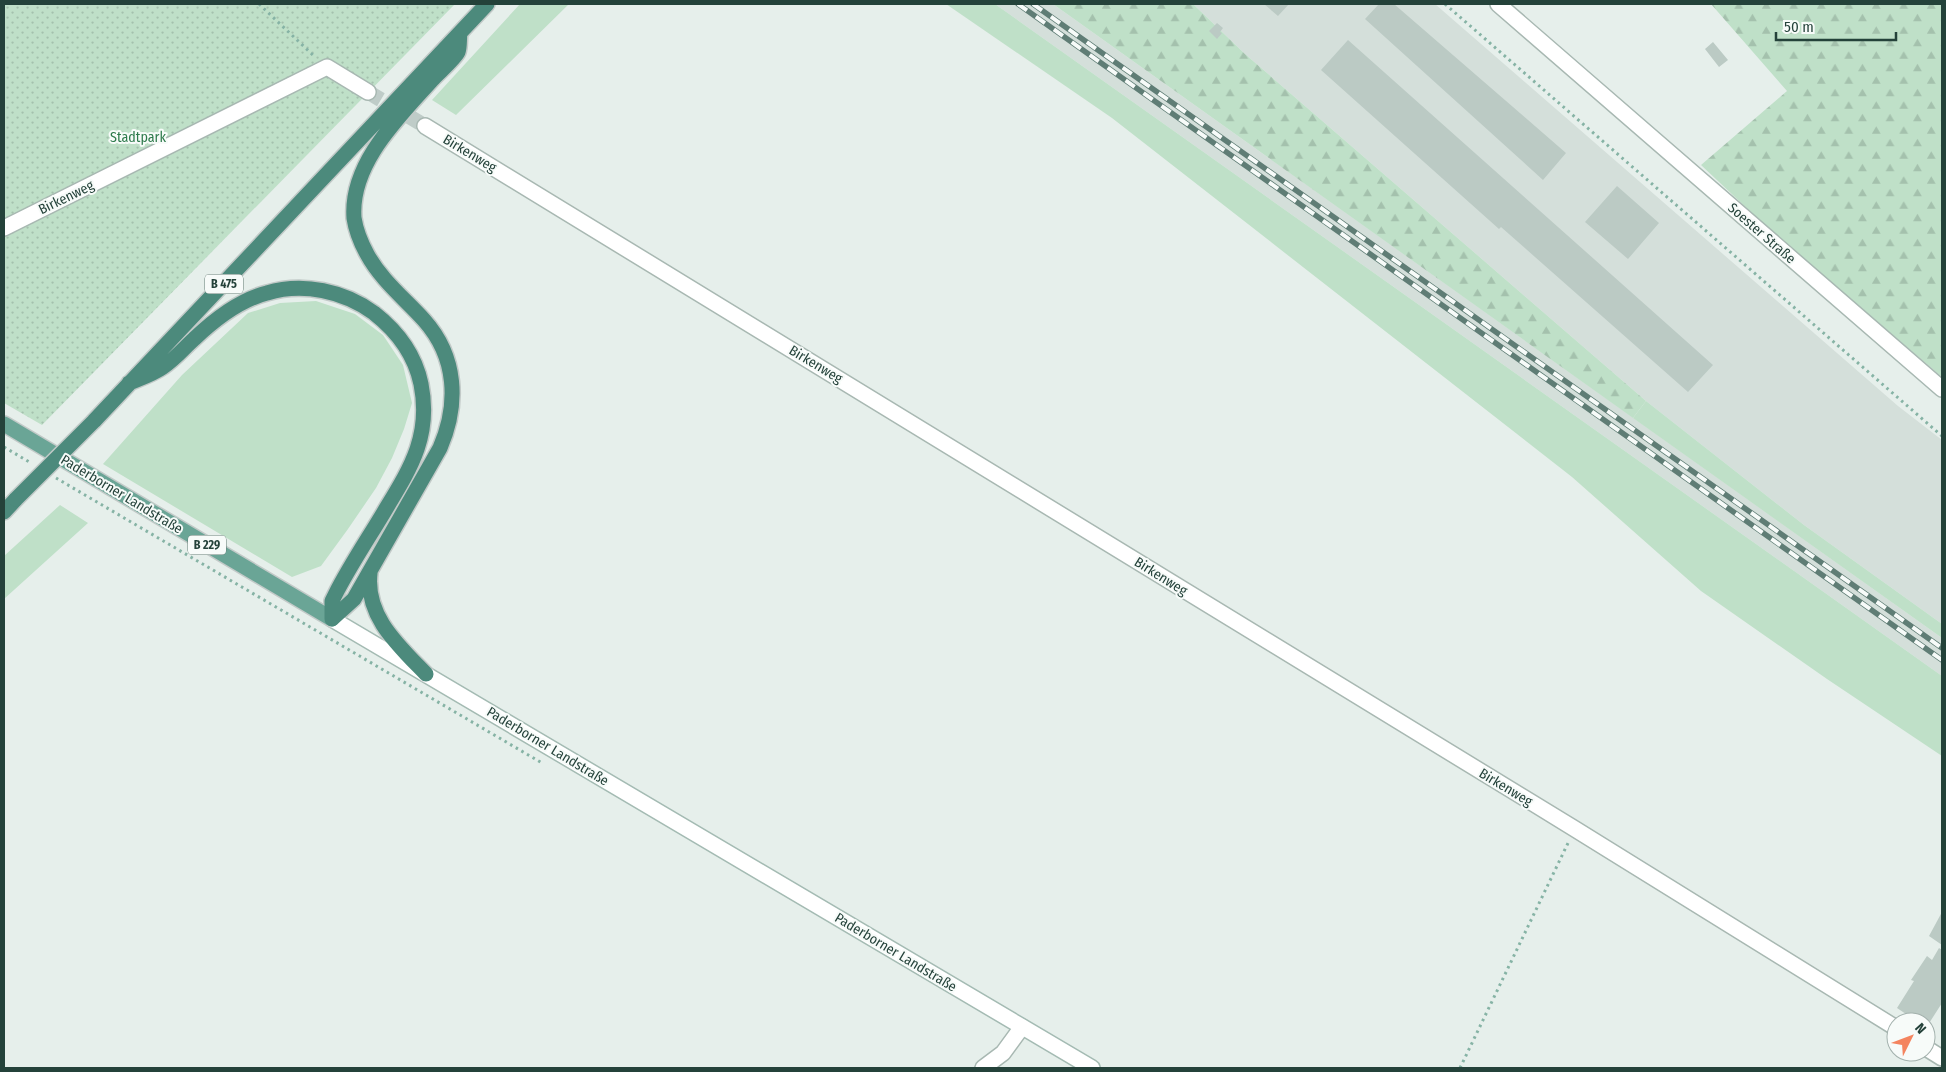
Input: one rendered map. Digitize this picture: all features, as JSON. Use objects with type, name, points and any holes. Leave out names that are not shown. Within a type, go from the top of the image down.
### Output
[{"type":"highway","name":"B 475","points":[[4,512],[94,421],[487,4]]},
{"type":"highway","points":[[332,619],[354,598],[433,461],[446,435],[452,410],[453,381],[448,359],[434,332],[377,270],[362,244],[354,220],[356,187],[362,171],[380,142],[409,106],[458,52],[460,33]]},
{"type":"highway","points":[[130,383],[164,366],[227,311],[254,297],[280,290],[308,288],[348,298],[381,319],[399,337],[414,360],[419,374],[424,400],[421,441],[410,470],[335,595],[332,601],[332,619]]},
{"type":"highway","points":[[371,568],[368,587],[378,616],[394,639],[426,674]]},
{"type":"main road","name":"Paderborner Landstraße","points":[[4,424],[332,619]]},
{"type":"street","name":"Soester Straße","points":[[1498,4],[1942,389]]},
{"type":"street","points":[[327,67],[368,92]]},
{"type":"street","name":"Birkenweg","points":[[4,228],[327,67]]},
{"type":"street","name":"Birkenweg","points":[[425,126],[1575,829],[1886,1022]]},
{"type":"street","name":"Paderborner Landstraße","points":[[332,619],[1092,1068]]},
{"type":"street","points":[[983,1068],[1003,1053],[1022,1027]]},
{"type":"path","points":[[259,4],[327,67]]},
{"type":"path","points":[[1445,4],[1942,436]]},
{"type":"path","points":[[1460,1068],[1575,829]]},
{"type":"shaded area","points":[[995,4],[1053,4],[1942,638],[1942,676]]},
{"type":"shaded area","points":[[1193,4],[1435,4],[1898,406],[1942,440],[1942,624],[1804,525],[1646,401],[1245,54]]},
{"type":"green space","name":"Stadtpark","points":[[4,4],[455,4],[42,425],[4,403]]},
{"type":"green space","points":[[520,4],[569,4],[456,115],[432,100]]},
{"type":"green space","points":[[946,4],[995,4],[1942,676],[1942,756],[1701,591],[1572,477],[1112,118]]},
{"type":"green space","points":[[1053,4],[1193,4],[1245,54],[1646,401],[1633,418]]},
{"type":"green space","points":[[1711,4],[1942,4],[1942,377],[1772,232],[1701,165],[1787,91]]},
{"type":"green space","points":[[316,301],[355,314],[383,335],[403,365],[412,403],[392,458],[376,488],[348,529],[321,566],[292,577],[103,464],[182,375],[248,313],[280,303]]},
{"type":"green space","points":[[1646,401],[1804,525],[1942,624],[1942,638],[1633,418]]},
{"type":"green space","points":[[60,505],[88,523],[4,599],[4,556]]},
{"type":"building","points":[[1264,4],[1289,4],[1278,16]]},
{"type":"building","points":[[1379,4],[1394,4],[1566,153],[1543,180],[1365,19]]},
{"type":"building","points":[[1217,23],[1223,28],[1220,32],[1222,33],[1217,39],[1209,31]]},
{"type":"building","points":[[1348,40],[1713,365],[1688,392],[1501,227],[1499,229],[1321,70]]},
{"type":"building","points":[[1713,42],[1728,60],[1719,67],[1705,49]]},
{"type":"building","points":[[1617,186],[1659,223],[1628,259],[1585,222]]},
{"type":"building","points":[[1942,912],[1942,945],[1929,936]]},
{"type":"building","points":[[1939,948],[1942,950],[1942,1003],[1936,1012],[1903,1012],[1897,1008],[1914,981],[1911,980],[1927,956],[1932,960]]},
{"type":"tunnel","points":[[368,92],[425,126]]},
{"type":"railway","points":[[1018,4],[1942,660]]},
{"type":"railway","points":[[1033,4],[1942,648]]}]
